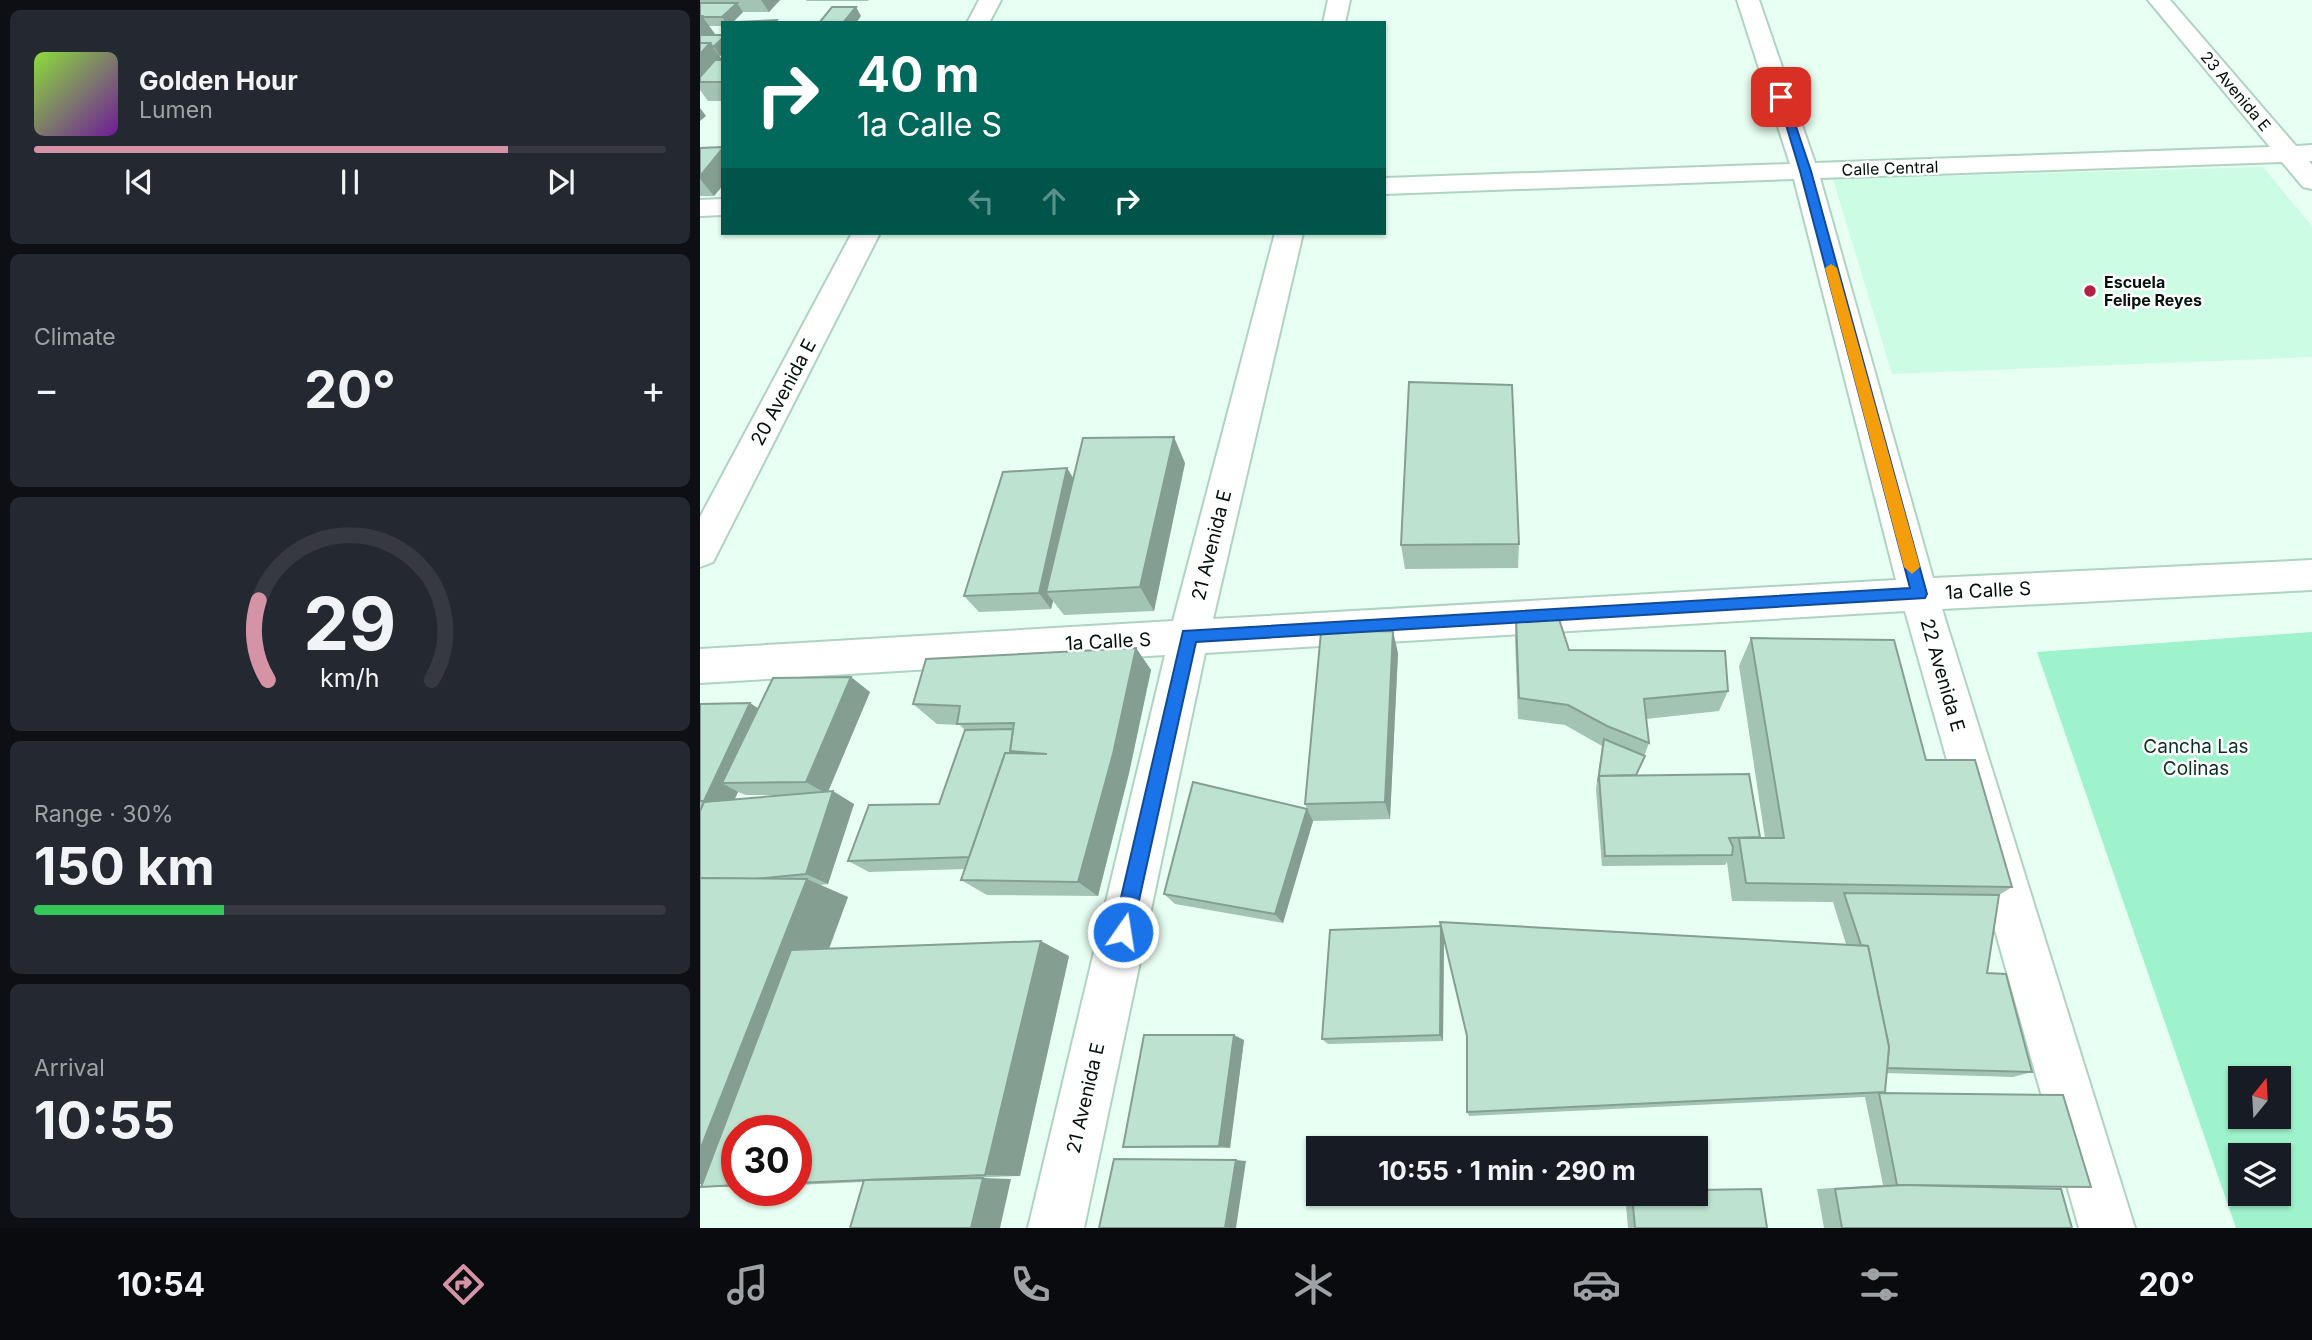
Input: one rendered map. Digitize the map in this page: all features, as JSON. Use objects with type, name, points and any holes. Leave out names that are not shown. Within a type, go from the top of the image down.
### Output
[{"type":"street","points":[[979,21],[990,0]]},
{"type":"street","points":[[1334,21],[1339,0]]},
{"type":"street","name":"22 Avenida E","points":[[1748,0],[1805,171],[1919,594],[2107,1228]]},
{"type":"street","name":"23 Avenida E","points":[[2159,0],[2301,153],[2312,181]]},
{"type":"street","name":"Calle Central","points":[[1386,186],[2301,153]]},
{"type":"street","points":[[700,208],[721,207]]},
{"type":"street","name":"20 Avenida E","points":[[700,552],[865,235]]},
{"type":"street","name":"21 Avenida E","points":[[1056,1228],[1189,636],[1289,235]]},
{"type":"street","name":"1a Calle S","points":[[700,666],[1919,594],[2312,575]]},
{"type":"shaded area","name":"Escuela Felipe Reyes","points":[[2263,167],[2312,226],[2312,357],[1892,374],[1833,179]]},
{"type":"green space","name":"Cancha Las Colinas","points":[[2312,632],[2312,1228],[2236,1228],[2228,1206],[2291,1206],[2291,1143],[2228,1143],[2228,1205],[2037,652]]},
{"type":"building","points":[[700,3],[737,3],[722,17],[701,17]]},
{"type":"building","points":[[832,7],[856,7],[845,21],[821,21]]},
{"type":"building","points":[[700,35],[721,35],[721,40],[713,47],[710,43],[700,43]]},
{"type":"building","points":[[700,43],[710,43],[700,54]]},
{"type":"building","points":[[715,60],[721,60],[721,82],[700,82],[700,77]]},
{"type":"building","points":[[721,147],[700,176],[700,148]]},
{"type":"building","points":[[1409,382],[1512,385],[1519,544],[1401,545]]},
{"type":"building","points":[[1174,437],[1140,587],[1046,592],[1083,438]]},
{"type":"building","points":[[1067,468],[1039,593],[964,596],[1003,472]]},
{"type":"building","points":[[1516,618],[1559,619],[1569,650],[1725,651],[1728,691],[1644,699],[1649,743],[1607,726],[1568,705],[1519,698]]},
{"type":"building","points":[[1393,631],[1385,802],[1305,804],[1321,632]]},
{"type":"building","points":[[1751,638],[1894,640],[1926,760],[1975,760],[2012,887],[1746,883],[1739,838],[1784,838]]},
{"type":"building","points":[[1136,648],[1113,754],[1078,882],[961,880],[1005,753],[1047,754],[1010,751],[1014,723],[957,724],[960,706],[913,704],[926,659]]},
{"type":"building","points":[[851,677],[806,782],[722,783],[773,678]]},
{"type":"building","points":[[750,703],[704,801],[700,801],[700,704]]},
{"type":"building","points":[[1013,729],[1012,753],[1005,753],[969,857],[848,861],[869,805],[939,804],[965,730]]},
{"type":"building","points":[[1604,739],[1645,756],[1636,775],[1599,776],[1598,782]]},
{"type":"building","points":[[1749,774],[1760,837],[1729,838],[1733,847],[1732,855],[1605,856],[1599,776]]},
{"type":"building","points":[[1193,782],[1307,809],[1275,914],[1164,894]]},
{"type":"building","points":[[833,791],[806,874],[755,879],[700,878],[700,811],[704,802]]},
{"type":"building","points":[[700,878],[807,879],[700,1150]]},
{"type":"building","points":[[1844,893],[1999,895],[1987,973],[2006,974],[2032,1072],[1887,1068],[1889,1047],[1868,946],[1861,945]]},
{"type":"building","points":[[1440,922],[1868,946],[1889,1047],[1885,1092],[1467,1112],[1467,1036]]},
{"type":"building","points":[[1441,926],[1440,1035],[1322,1039],[1330,930]]},
{"type":"building","points":[[1041,941],[985,1175],[812,1182],[812,1115],[728,1115],[791,950]]},
{"type":"building","points":[[1144,1035],[1234,1035],[1219,1146],[1123,1147]]},
{"type":"building","points":[[1879,1093],[2063,1095],[2091,1187],[1897,1185]]},
{"type":"building","points":[[721,1134],[721,1186],[701,1187]]},
{"type":"building","points":[[1114,1159],[1236,1160],[1225,1228],[1099,1228]]},
{"type":"building","points":[[983,1178],[971,1228],[850,1228],[864,1180]]},
{"type":"building","points":[[1904,1185],[2061,1189],[2072,1228],[1842,1228],[1835,1189]]},
{"type":"building","points":[[1761,1189],[1767,1228],[1635,1228],[1633,1206],[1708,1206],[1708,1190]]},
{"type":"slow traffic","points":[[1831,268],[1912,567]]},
{"type":"place","name":"Escuela Felipe Reyes","points":[[2090,291]]},
{"type":"route","points":[[1123,932],[1189,636],[1919,594],[1805,171],[1781,97]]}]
